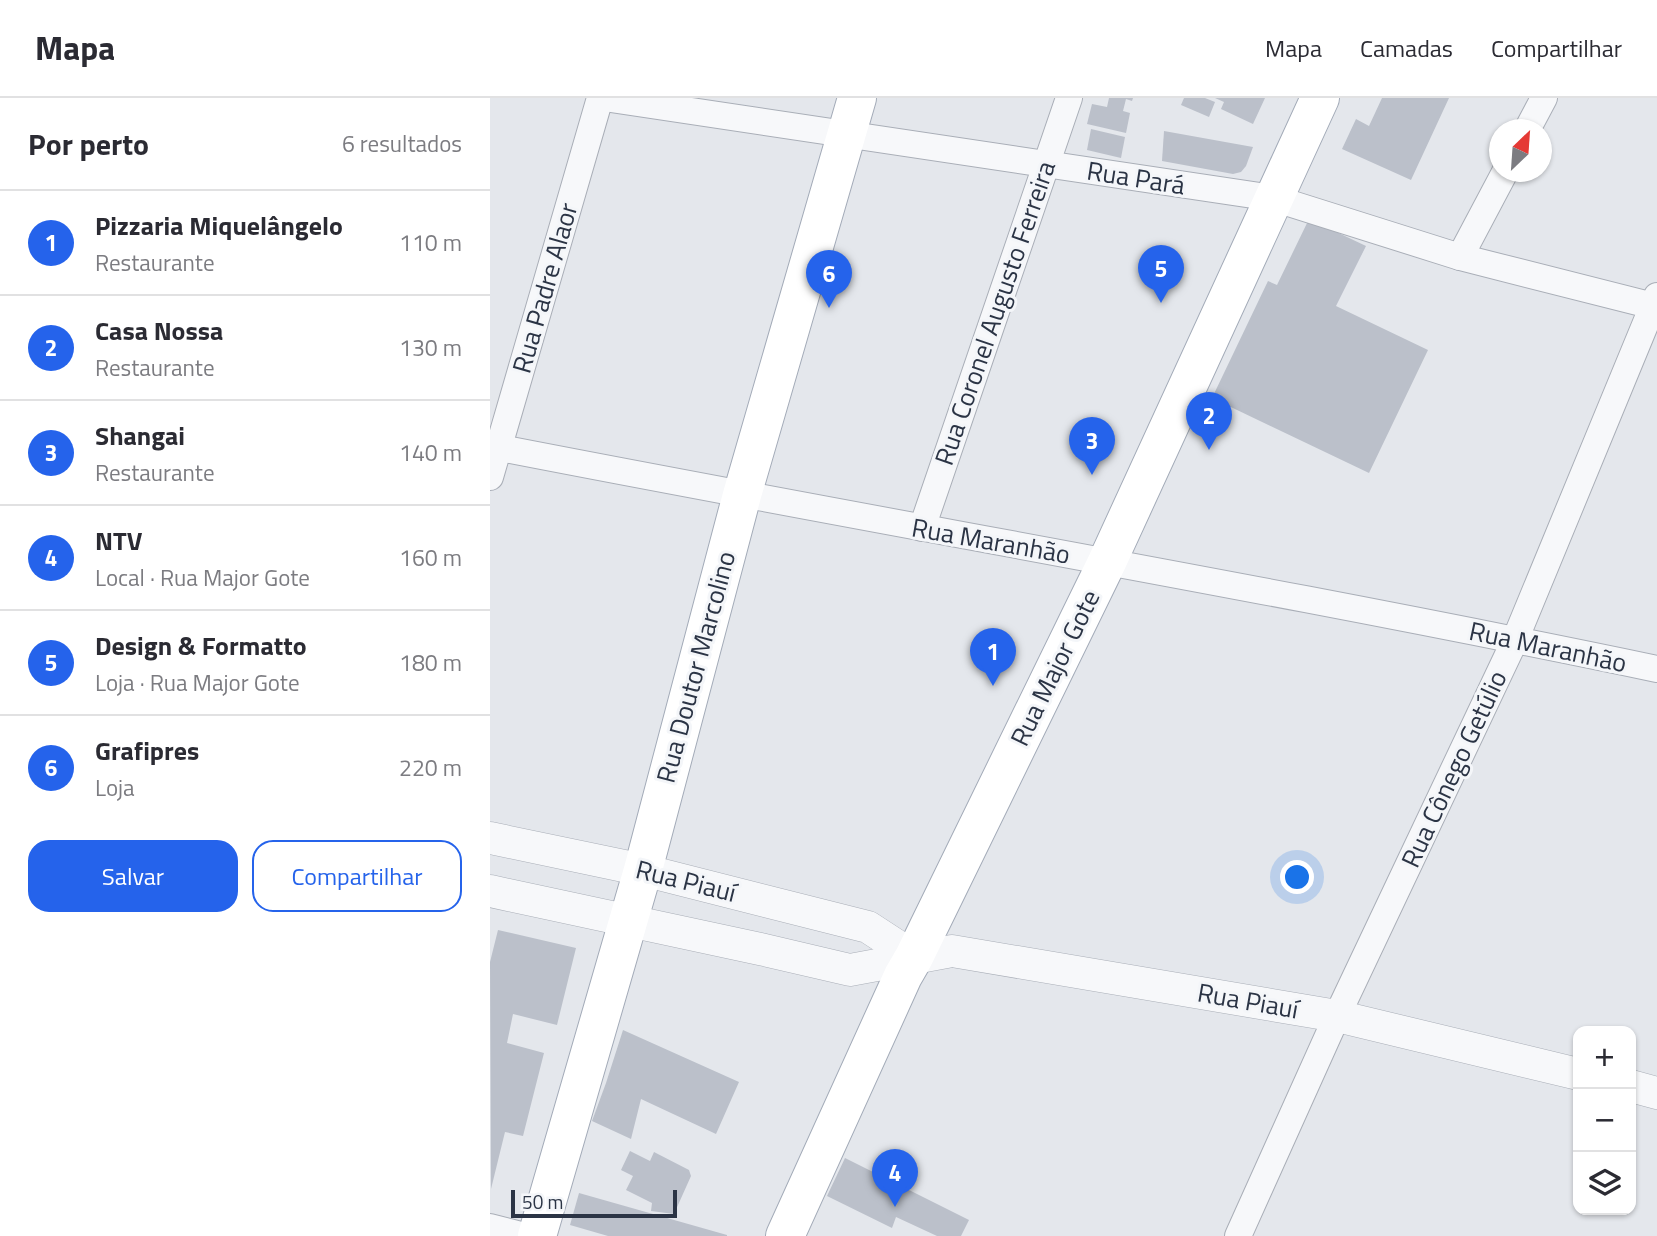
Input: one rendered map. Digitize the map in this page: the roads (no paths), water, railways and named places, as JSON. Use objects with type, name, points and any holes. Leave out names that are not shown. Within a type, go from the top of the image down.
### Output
[{"type":"main road","name":"Rua Doutor Marcolino","points":[[537,1236],[643,870],[742,495],[858,98]]},
{"type":"main road","name":"Rua Major Gote","points":[[785,1236],[903,976],[1107,562],[1320,98]]},
{"type":"street","name":"Rua Pará","points":[[602,98],[1273,198],[1460,257],[1656,303]]},
{"type":"street","name":"Rua Padre Alaor","points":[[490,477],[494,447],[602,98]]},
{"type":"street","name":"Rua Coronel Augusto Ferreira","points":[[922,528],[1069,98]]},
{"type":"street","points":[[1533,119],[1544,98]]},
{"type":"street","points":[[1460,257],[1500,182]]},
{"type":"street","name":"Rua Cônego Getúlio","points":[[1238,1236],[1337,1016],[1515,640],[1656,303]]},
{"type":"street","name":"Rua Maranhão","points":[[494,447],[1657,669]]},
{"type":"street","name":"Rua Piauí","points":[[490,838],[643,870],[869,927],[914,957]]},
{"type":"street","name":"Rua Piauí","points":[[490,891],[760,948],[850,970],[952,951],[1337,1016],[1573,1073]]},
{"type":"street","points":[[1636,1087],[1657,1093]]},
{"type":"street","points":[[490,1227],[525,1236]]},
{"type":"place","name":"Design & Formatto","points":[[1161,303]]},
{"type":"place","name":"Grafipres","points":[[829,308]]},
{"type":"place","name":"Casa Nossa","points":[[1209,450]]},
{"type":"place","name":"Shangai","points":[[1092,475]]},
{"type":"place","name":"Pizzaria Miquelângelo","points":[[993,686]]},
{"type":"place","name":"NTV","points":[[895,1207]]}]
